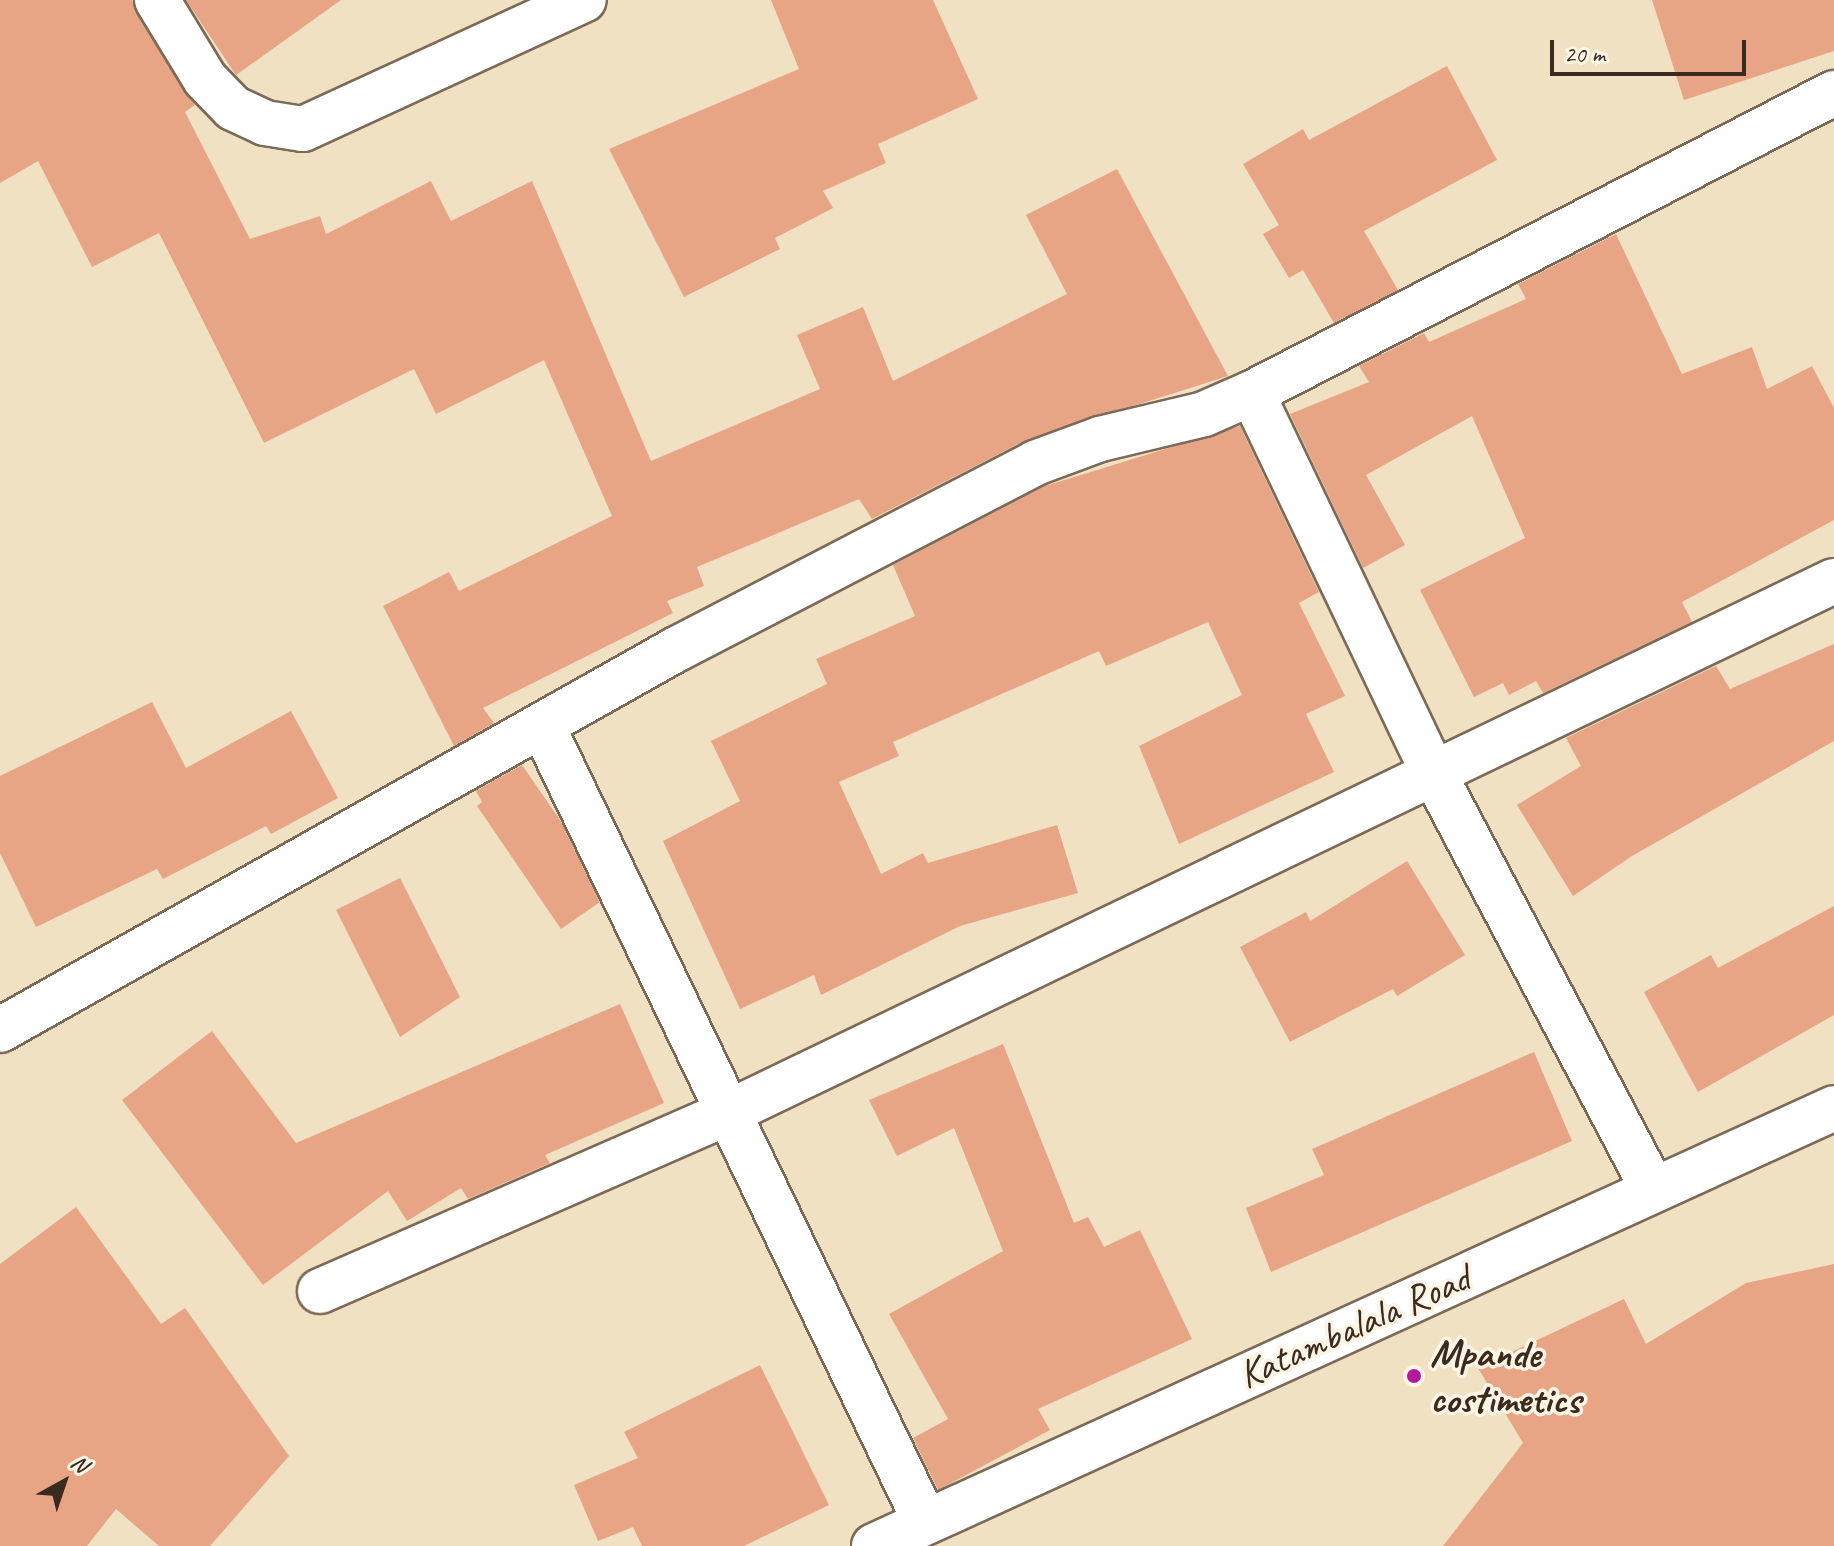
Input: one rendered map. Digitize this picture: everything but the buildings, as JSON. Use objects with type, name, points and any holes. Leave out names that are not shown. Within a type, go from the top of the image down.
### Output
[{"type":"street","points":[[157,0],[205,79],[233,108],[265,123],[303,129],[584,0]]},
{"type":"street","points":[[0,1030],[542,725],[1035,463],[1100,439],[1204,414],[1252,393],[1834,93]]},
{"type":"street","points":[[1252,393],[1432,770],[1653,1190]]},
{"type":"street","points":[[320,1291],[729,1112],[1432,770],[1834,581]]},
{"type":"street","points":[[542,725],[925,1521]]},
{"type":"street","name":"Katambalala Road","points":[[874,1546],[1834,1108]]},
{"type":"place","name":"Mpande costimetics","points":[[1414,1376]]}]
